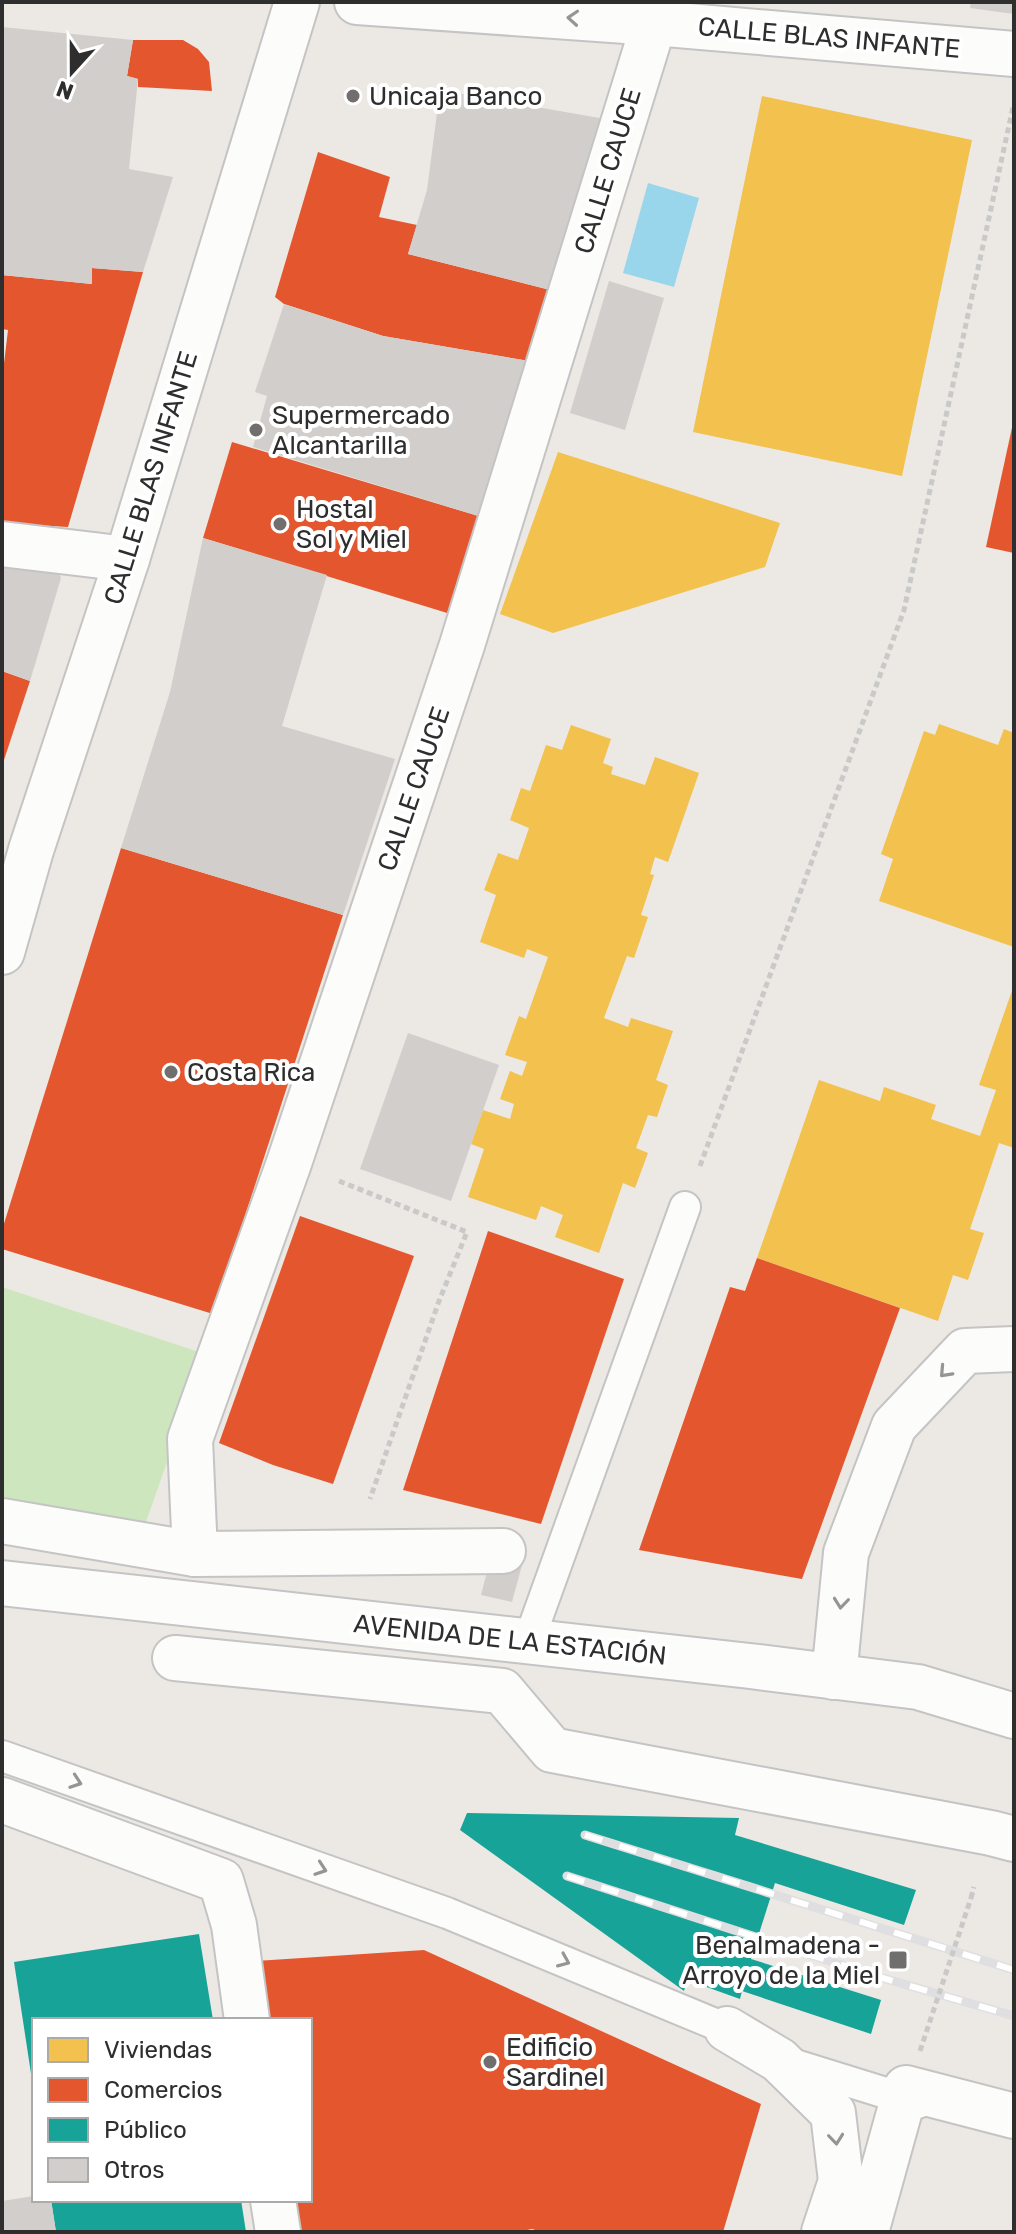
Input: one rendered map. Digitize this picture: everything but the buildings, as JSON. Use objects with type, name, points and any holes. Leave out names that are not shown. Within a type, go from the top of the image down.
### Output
[{"type":"street","name":"CALLE BLAS INFANTE","points":[[2,952],[17,852],[127,559],[297,2]]},
{"type":"street","name":"CALLE BLAS INFANTE","points":[[357,2],[637,16],[1014,54]]},
{"type":"street","name":"CALLE CAUCE","points":[[195,1554],[190,1439],[287,1167],[462,645],[637,16]]},
{"type":"street","points":[[2,544],[127,559]]},
{"type":"street","points":[[834,1677],[846,1553],[894,1426],[965,1351],[1014,1349]]},
{"type":"street","points":[[2,1521],[195,1554],[503,1551]]},
{"type":"street","name":"AVENIDA DE LA ESTACIÓN","points":[[2,1583],[918,1687],[1014,1716]]},
{"type":"street","points":[[175,1658],[502,1691],[552,1750],[1014,1839]]},
{"type":"street","points":[[2,1800],[221,1881],[234,1925],[247,2018]]},
{"type":"street","points":[[727,2029],[779,2060],[833,2113],[841,2181],[824,2232]]},
{"type":"street","points":[[866,2232],[906,2088],[1014,2116]]},
{"type":"street","points":[[273,2202],[278,2232]]},
{"type":"lane","points":[[528,1643],[685,1207]]},
{"type":"lane","points":[[2,1756],[447,1913],[727,2029]]},
{"type":"lane","points":[[779,2060],[1014,2133]]},
{"type":"path","points":[[685,1207],[904,610],[1014,103]]},
{"type":"path","points":[[287,1167],[467,1232],[439,1301],[351,1553]]},
{"type":"path","points":[[920,2051],[971,1898]]},
{"type":"green space","points":[[2,1287],[205,1354],[140,1539],[2,1499]]},
{"type":"water","points":[[648,183],[699,198],[674,287],[623,273]]},
{"type":"railway","points":[[585,1835],[1014,1970]]},
{"type":"railway","points":[[567,1876],[876,1976],[1014,2016]]},
{"type":"place","name":"Unicaja Banco","points":[[353,96]]},
{"type":"place","name":"Supermercado Alcantarilla","points":[[256,430]]},
{"type":"place","name":"Hostal Sol y Miel","points":[[280,524]]},
{"type":"place","name":"Costa Rica","points":[[171,1072]]},
{"type":"place","name":"Benalmadena - Arroyo de la Miel","points":[[898,1960]]},
{"type":"place","name":"Edificio Sardinel","points":[[490,2062]]}]
